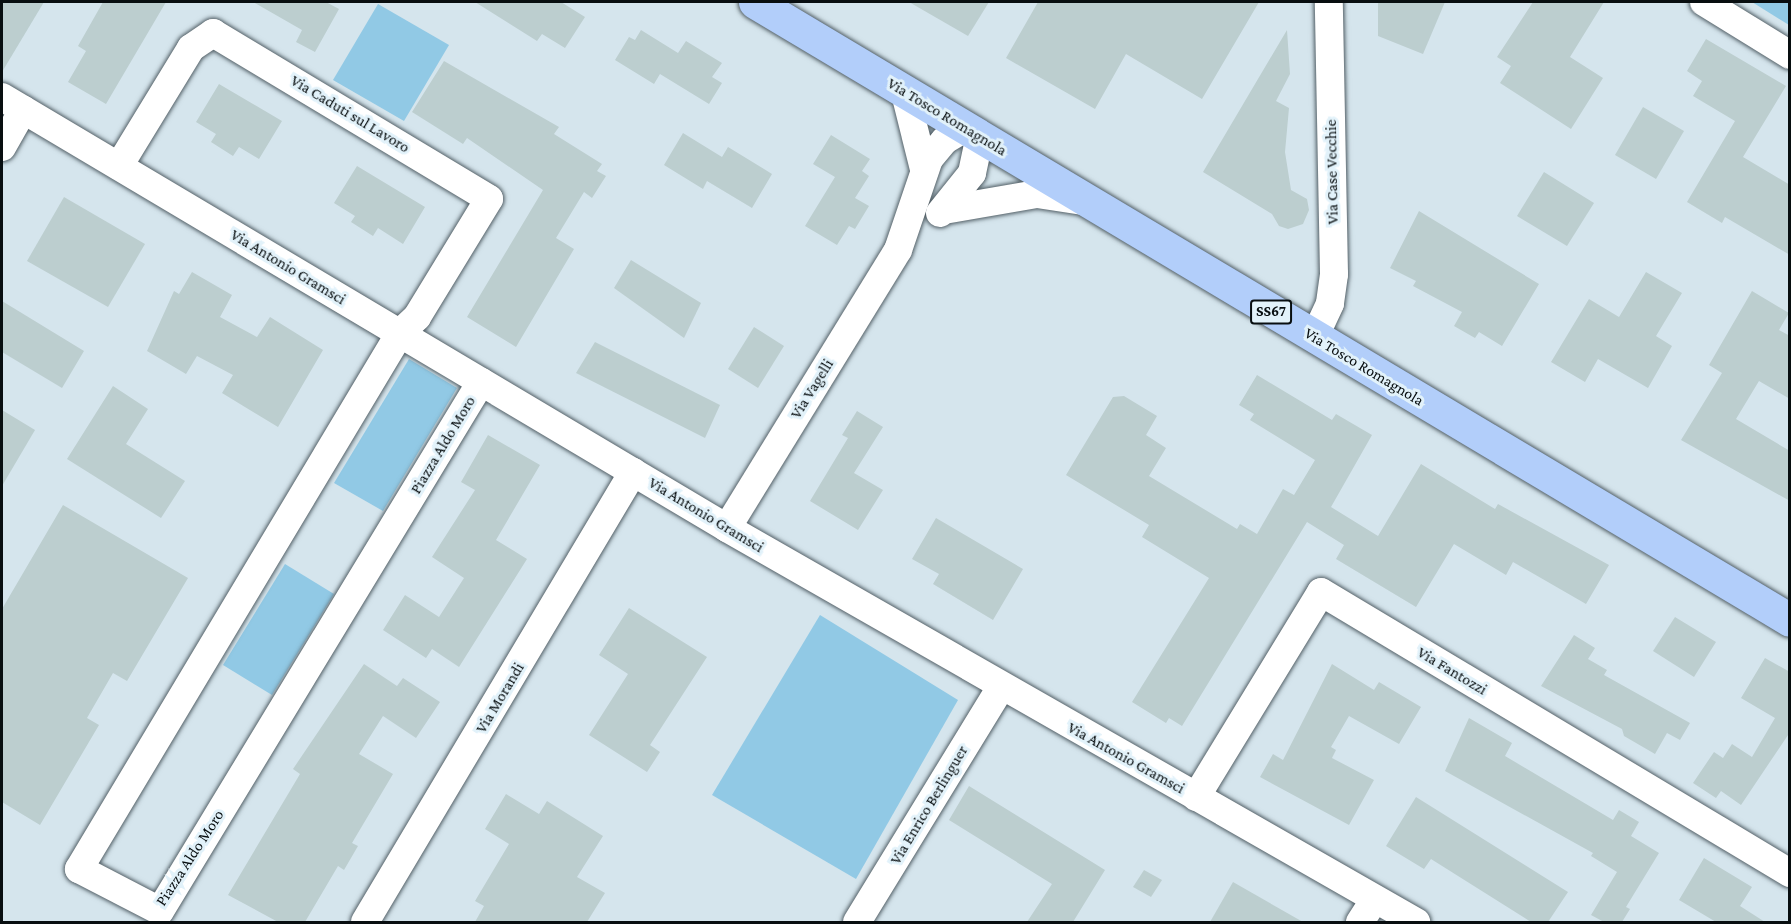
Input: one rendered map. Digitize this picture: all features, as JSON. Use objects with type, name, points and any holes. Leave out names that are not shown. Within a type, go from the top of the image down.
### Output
[{"type":"main road","name":"Via Tosco Romagnola","points":[[755,2],[1314,338],[1790,620]]},
{"type":"street","name":"Via Case Vecchie","points":[[1314,338],[1334,285],[1329,2]]},
{"type":"street","points":[[1704,2],[1790,55]]},
{"type":"street","name":"Via Caduti sul Lavoro","points":[[119,166],[197,40],[213,33],[246,51],[489,199],[417,317],[400,333]]},
{"type":"street","points":[[905,93],[924,169]]},
{"type":"street","points":[[2,147],[12,104]]},
{"type":"street","name":"Via Antonio Gramsci","points":[[12,104],[727,528],[1196,797],[1368,911],[1416,922]]},
{"type":"street","name":"Via Vagelli","points":[[727,528],[898,250],[924,169],[936,148],[973,132],[972,173],[944,210],[898,250]]},
{"type":"street","points":[[944,210],[1037,194],[1089,202]]},
{"type":"street","name":"Piazza Aldo Moro","points":[[400,333],[79,869],[169,917],[481,382]]},
{"type":"street","name":"Via Morandi","points":[[365,922],[633,471]]},
{"type":"street","name":"Via Fantozzi","points":[[1196,797],[1321,592],[1790,873]]},
{"type":"street","name":"Via Enrico Berlinguer","points":[[857,922],[1001,687]]},
{"type":"shaded area","points":[[1752,2],[1789,2],[1789,25]]},
{"type":"shaded area","points":[[378,4],[449,45],[404,121],[333,80]]},
{"type":"shaded area","points":[[409,359],[457,388],[383,511],[334,483]]},
{"type":"shaded area","points":[[285,564],[334,594],[272,695],[223,665]]},
{"type":"shaded area","points":[[820,615],[958,700],[856,879],[712,795]]},
{"type":"building","points":[[2,2],[44,2],[2,72]]},
{"type":"building","points":[[103,2],[166,2],[106,104],[68,82],[86,51],[78,46]]},
{"type":"building","points":[[253,2],[326,2],[339,9],[315,52],[296,42],[302,30]]},
{"type":"building","points":[[475,2],[561,2],[585,17],[565,48],[542,34],[537,41]]},
{"type":"building","points":[[909,2],[989,2],[968,36]]},
{"type":"building","points":[[1038,2],[1259,2],[1202,99],[1126,54],[1095,109],[1006,58]]},
{"type":"building","points":[[1378,2],[1445,2],[1423,54],[1378,36]]},
{"type":"building","points":[[1533,2],[1604,2],[1570,57],[1603,78],[1571,129],[1500,83],[1511,66],[1497,57]]},
{"type":"building","points":[[641,30],[678,53],[686,41],[722,63],[712,77],[722,83],[709,104],[660,74],[654,84],[615,60],[629,37],[635,40]]},
{"type":"building","points":[[1287,30],[1290,74],[1276,101],[1289,108],[1285,152],[1291,190],[1307,199],[1309,210],[1303,224],[1288,229],[1279,226],[1272,214],[1203,172]]},
{"type":"building","points":[[1706,39],[1786,86],[1743,157],[1790,185],[1790,255],[1725,217],[1722,223],[1687,202],[1735,121],[1693,96],[1702,81],[1687,71]]},
{"type":"building","points":[[444,61],[559,127],[554,134],[602,164],[597,171],[606,176],[592,198],[584,192],[556,238],[574,249],[516,347],[467,317],[543,190],[467,138],[463,144],[412,112]]},
{"type":"building","points":[[219,84],[282,121],[259,159],[239,147],[233,156],[211,142],[216,134],[196,122]]},
{"type":"building","points":[[1643,107],[1684,131],[1656,179],[1615,155]]},
{"type":"building","points":[[683,133],[722,157],[728,147],[772,174],[752,208],[707,181],[703,189],[664,165]]},
{"type":"building","points":[[831,135],[870,159],[862,171],[869,176],[855,198],[869,206],[855,229],[849,226],[837,245],[805,226],[835,177],[813,164]]},
{"type":"building","points":[[357,166],[425,207],[403,244],[378,228],[373,236],[351,222],[355,216],[334,203]]},
{"type":"building","points":[[1544,172],[1594,203],[1567,246],[1517,216]]},
{"type":"building","points":[[64,197],[145,244],[108,307],[27,261]]},
{"type":"building","points":[[1419,211],[1539,284],[1502,346],[1479,332],[1475,338],[1454,326],[1462,312],[1413,286],[1416,281],[1390,268]]},
{"type":"building","points":[[631,260],[701,303],[684,338],[614,288]]},
{"type":"building","points":[[192,272],[232,295],[220,317],[257,337],[270,317],[323,350],[278,427],[222,393],[233,375],[197,356],[186,374],[147,351],[174,291],[179,294]]},
{"type":"building","points":[[1646,272],[1682,293],[1656,336],[1672,346],[1648,388],[1598,359],[1585,382],[1551,362],[1589,299],[1619,317]]},
{"type":"building","points":[[1752,291],[1789,313],[1779,330],[1790,336],[1790,399],[1759,381],[1736,419],[1790,451],[1790,501],[1681,440],[1722,373],[1709,365]]},
{"type":"building","points":[[2,301],[84,351],[62,388],[2,352]]},
{"type":"building","points":[[754,327],[784,346],[758,388],[728,369]]},
{"type":"building","points":[[595,342],[720,405],[705,438],[576,373]]},
{"type":"building","points":[[1257,375],[1332,420],[1336,414],[1372,435],[1331,507],[1378,536],[1421,464],[1495,509],[1498,504],[1609,565],[1586,604],[1513,562],[1506,575],[1454,544],[1416,607],[1336,559],[1344,545],[1307,522],[1182,726],[1169,718],[1166,723],[1132,702],[1209,578],[1142,537],[1149,525],[1066,475],[1113,397],[1124,396],[1157,416],[1146,435],[1166,448],[1149,476],[1237,529],[1240,524],[1257,534],[1283,489],[1294,495],[1315,460],[1250,420],[1254,414],[1239,405]]},
{"type":"building","points":[[113,386],[148,409],[126,444],[185,481],[161,518],[67,459]]},
{"type":"building","points":[[2,410],[35,430],[2,486]]},
{"type":"building","points":[[857,411],[883,427],[854,473],[883,490],[858,530],[810,501],[848,438],[842,435]]},
{"type":"building","points":[[488,435],[540,465],[496,540],[527,559],[459,667],[432,649],[426,658],[383,630],[405,595],[439,617],[464,578],[432,557],[475,490],[461,482]]},
{"type":"building","points":[[63,505],[188,578],[127,681],[113,673],[87,718],[99,725],[40,825],[2,802],[2,609]]},
{"type":"building","points":[[936,518],[1023,569],[993,620],[933,584],[939,574],[912,559]]},
{"type":"building","points":[[629,608],[707,657],[650,745],[660,752],[647,772],[589,735],[628,674],[599,655]]},
{"type":"building","points":[[1675,617],[1716,642],[1694,677],[1653,651]]},
{"type":"building","points":[[1574,635],[1595,648],[1588,659],[1607,670],[1604,675],[1690,723],[1680,740],[1667,733],[1655,754],[1624,736],[1622,729],[1541,686]]},
{"type":"building","points":[[1765,658],[1790,672],[1790,732],[1741,805],[1721,791],[1716,798],[1693,783],[1714,752],[1723,758],[1732,744],[1752,757],[1775,718],[1741,698]]},
{"type":"building","points":[[364,664],[397,686],[403,678],[440,702],[416,738],[383,716],[359,754],[393,774],[352,843],[358,846],[344,870],[338,866],[305,922],[278,922],[228,895],[300,774],[293,769]]},
{"type":"building","points":[[1332,664],[1374,690],[1379,682],[1421,707],[1399,744],[1349,716],[1331,747],[1336,750],[1332,758],[1374,780],[1349,825],[1260,777],[1273,754],[1283,760]]},
{"type":"building","points":[[1469,718],[1512,743],[1505,756],[1613,820],[1619,810],[1639,822],[1631,836],[1659,853],[1626,907],[1630,909],[1622,922],[1604,922],[1591,915],[1617,872],[1591,856],[1593,853],[1445,771]]},
{"type":"building","points":[[969,786],[1105,870],[1073,922],[1027,922],[1052,884],[949,820]]},
{"type":"building","points":[[506,794],[539,814],[547,801],[603,836],[577,877],[605,893],[587,922],[475,922],[484,906],[475,901],[509,844],[485,829]]},
{"type":"building","points":[[1416,797],[1568,892],[1548,922],[1531,922],[1431,859],[1424,869],[1386,846]]},
{"type":"building","points":[[1704,858],[1752,887],[1740,906],[1765,922],[1716,922],[1679,900]]},
{"type":"building","points":[[1144,870],[1162,880],[1151,897],[1133,887]]},
{"type":"building","points":[[1233,882],[1303,922],[1210,922]]}]
